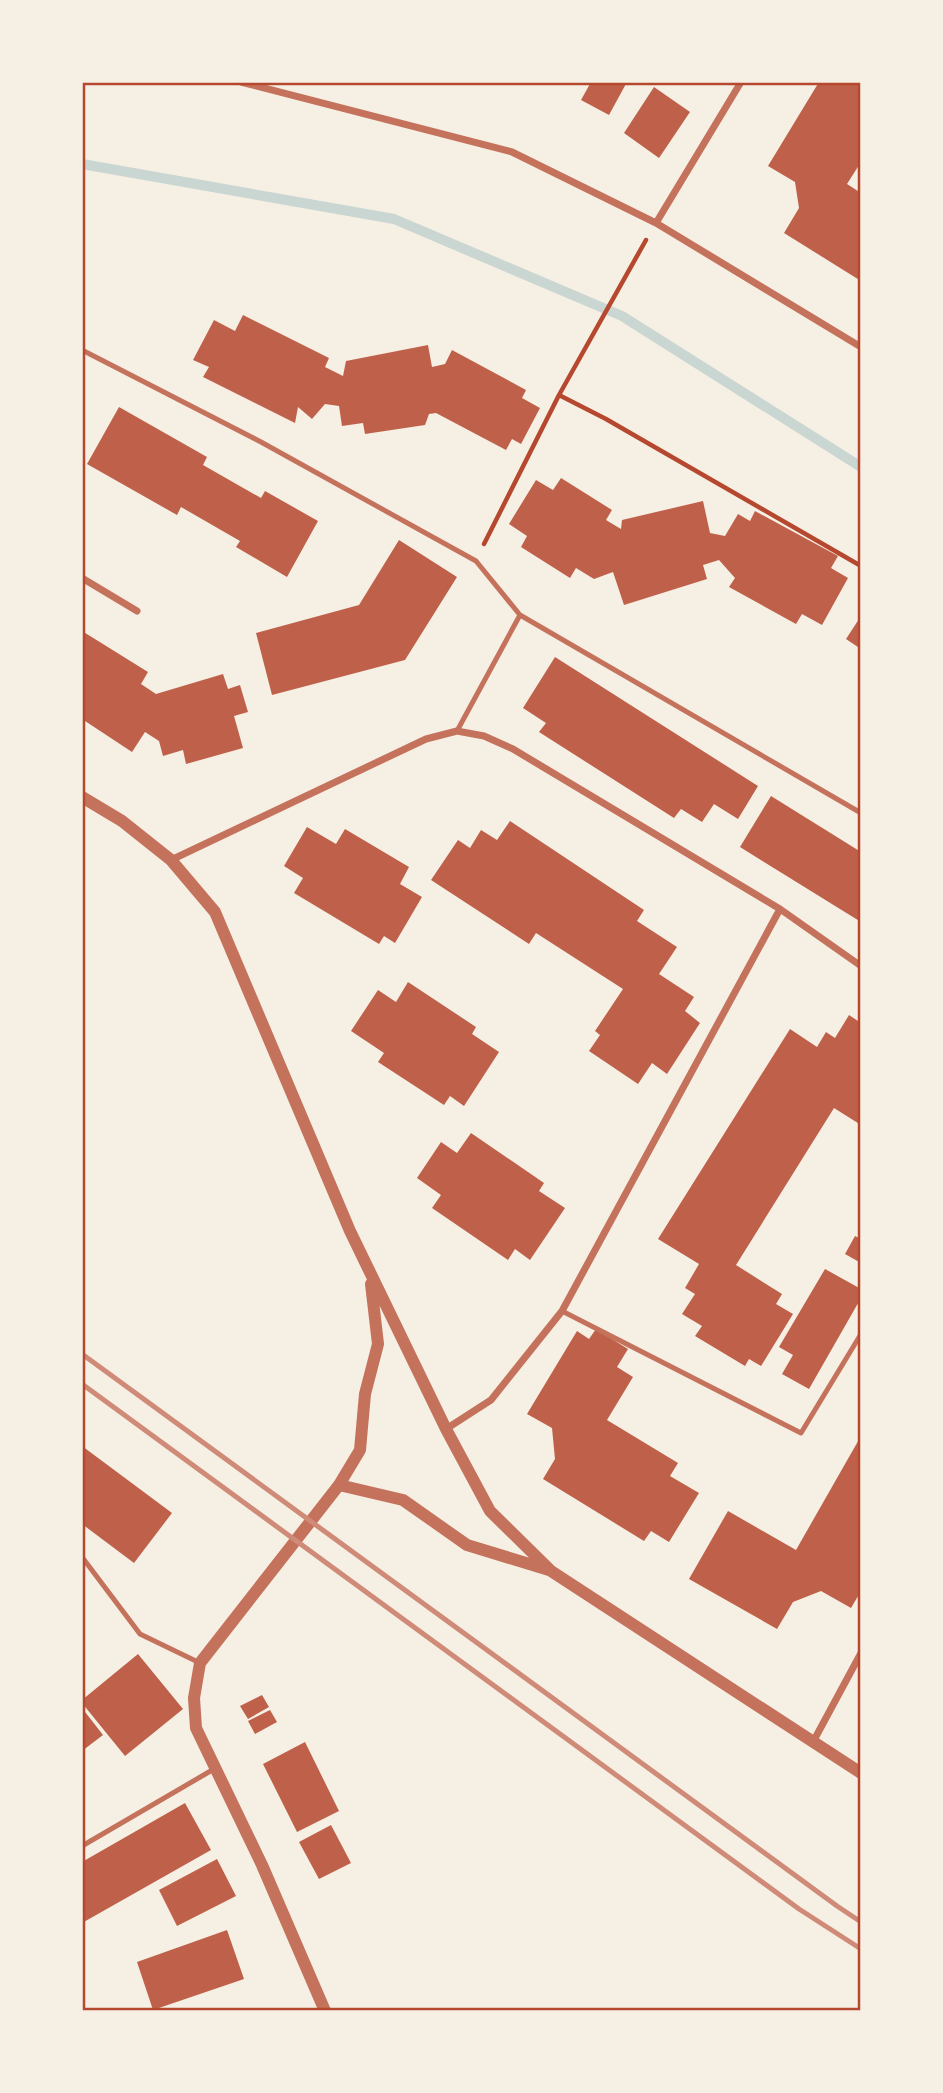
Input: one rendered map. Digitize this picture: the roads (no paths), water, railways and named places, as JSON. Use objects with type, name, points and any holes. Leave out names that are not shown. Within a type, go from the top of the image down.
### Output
[{"type":"street","points":[[241,82],[512,152],[656,223],[861,347]]},
{"type":"street","points":[[656,223],[741,82]]},
{"type":"street","points":[[82,578],[137,611]]},
{"type":"street","points":[[171,860],[381,759],[426,739],[457,731],[484,736],[513,749],[780,909],[861,966]]},
{"type":"street","points":[[82,797],[122,821],[171,860],[215,912],[329,1184],[446,1430],[490,1511],[551,1571],[861,1773]]},
{"type":"street","points":[[446,1430],[491,1400],[562,1311],[780,909]]},
{"type":"street","points":[[325,2011],[262,1865],[196,1728],[194,1698],[200,1663],[339,1485],[360,1450],[365,1394],[378,1344],[370,1273]]},
{"type":"street","points":[[339,1485],[403,1500],[467,1545],[551,1571]]},
{"type":"street","points":[[813,1742],[861,1653]]},
{"type":"lane","points":[[82,350],[261,442],[476,561],[520,615],[861,813]]},
{"type":"lane","points":[[457,731],[520,615]]},
{"type":"lane","points":[[562,1311],[801,1433],[861,1334]]},
{"type":"lane","points":[[82,1557],[140,1634],[200,1663]]},
{"type":"lane","points":[[82,1846],[214,1769]]},
{"type":"waterway","points":[[82,164],[394,219],[622,316],[861,467]]},
{"type":"railway","points":[[82,1354],[861,1922]]},
{"type":"railway","points":[[82,1384],[799,1909],[861,1949]]}]
